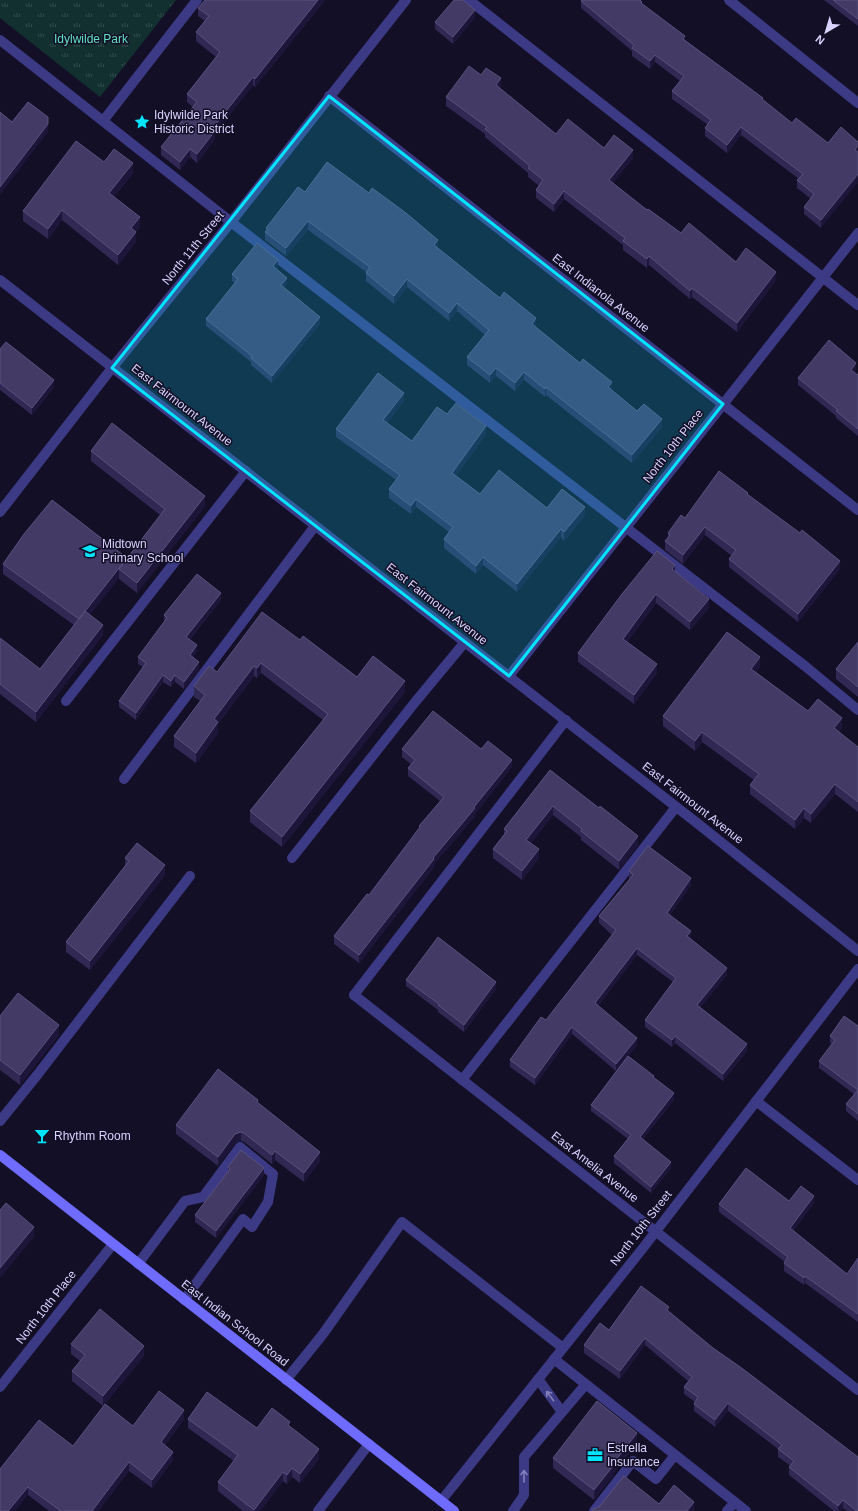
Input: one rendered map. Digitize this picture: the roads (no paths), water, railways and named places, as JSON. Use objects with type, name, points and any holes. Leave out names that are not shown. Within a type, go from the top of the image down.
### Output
[{"type":"main road","name":"East Indian School Road","points":[[0,1155],[454,1511]]},
{"type":"street","points":[[103,121],[197,0]]},
{"type":"street","name":"North 11th Street","points":[[0,512],[112,368],[231,222],[406,0]]},
{"type":"street","points":[[469,0],[858,305]]},
{"type":"street","points":[[729,0],[858,103]]},
{"type":"street","points":[[0,40],[231,222],[805,666],[858,710]]},
{"type":"street","name":"East Indianola Avenue","points":[[329,96],[858,510]]},
{"type":"street","name":"North 10th Place","points":[[509,676],[858,233]]},
{"type":"street","name":"East Fairmount Avenue","points":[[0,280],[856,945]]},
{"type":"street","points":[[66,701],[246,471]]},
{"type":"street","points":[[124,779],[315,526]]},
{"type":"street","points":[[292,858],[411,707],[465,642]]},
{"type":"street","name":"East Amelia Avenue","points":[[566,720],[354,995],[858,1390]]},
{"type":"street","points":[[462,1080],[676,806]]},
{"type":"street","points":[[0,1121],[38,1074],[190,876]]},
{"type":"street","name":"North 10th Street","points":[[441,1501],[656,1231],[858,969]]},
{"type":"street","points":[[756,1101],[858,1180]]},
{"type":"street","points":[[138,1264],[185,1201],[203,1197],[240,1147],[273,1174],[268,1202],[252,1227],[243,1219],[184,1300]]},
{"type":"street","points":[[286,1380],[323,1334],[402,1222],[563,1348]]},
{"type":"street","name":"North 10th Place","points":[[0,1386],[112,1244]]},
{"type":"street","points":[[554,1359],[746,1511]]},
{"type":"street","points":[[538,1379],[562,1412]]},
{"type":"street","points":[[513,1511],[524,1495],[524,1457],[586,1384]]},
{"type":"street","points":[[318,1511],[369,1444]]},
{"type":"street","points":[[594,1511],[633,1461],[656,1479],[675,1455]]},
{"type":"street","points":[[727,1511],[735,1502]]},
{"type":"place","name":"Idylwilde Park Historic District","points":[[142,122]]},
{"type":"place","name":"Midtown Primary School","points":[[90,551]]},
{"type":"place","name":"Rhythm Room","points":[[42,1136]]},
{"type":"place","name":"Estrella Insurance","points":[[595,1455]]},
{"type":"park label","name":"Idylwilde Park","points":[[91,39]]}]
